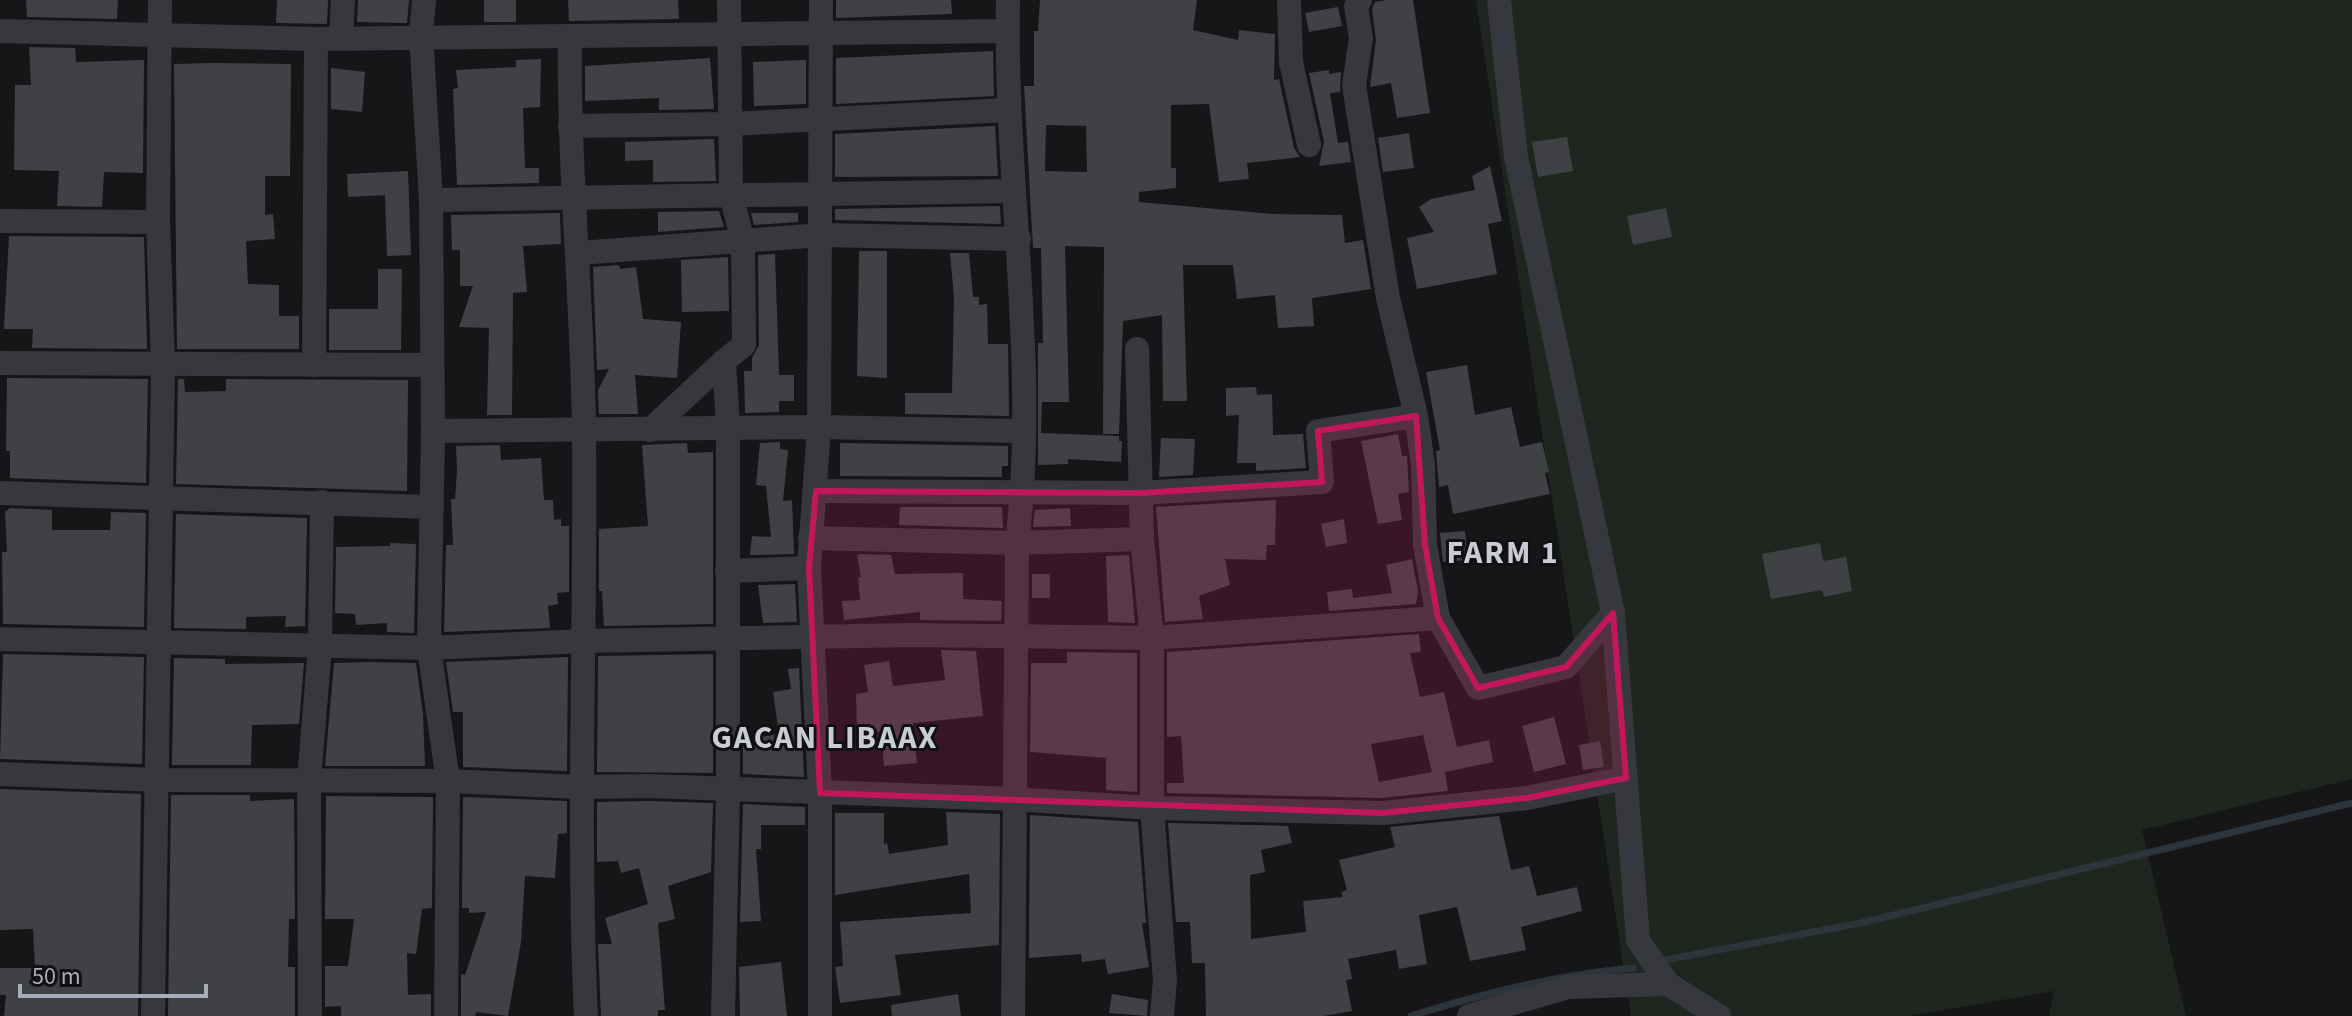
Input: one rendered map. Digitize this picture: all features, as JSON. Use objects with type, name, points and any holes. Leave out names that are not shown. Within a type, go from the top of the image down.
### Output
[{"type":"street","points":[[153,1016],[163,364],[158,222],[160,0]]},
{"type":"street","points":[[341,38],[343,0]]},
{"type":"street","points":[[424,0],[421,35],[431,200],[433,431],[429,648],[448,781],[446,1016]]},
{"type":"street","points":[[650,430],[744,345],[743,241],[731,195],[729,0]]},
{"type":"street","points":[[820,1016],[820,793],[809,568],[819,427],[821,0]]},
{"type":"street","points":[[1008,0],[1009,110],[1019,239],[1023,431],[1023,495],[1017,543],[1018,636],[1013,799],[1017,864],[1013,1016]]},
{"type":"street","points":[[1289,0],[1291,62],[1309,145]]},
{"type":"street","points":[[1360,0],[1356,6],[1361,38],[1354,85],[1388,298],[1416,416],[1423,464],[1425,545],[1438,618],[1478,688],[1566,667],[1613,613]]},
{"type":"street","points":[[1499,0],[1516,157],[1613,613],[1638,940],[1668,984],[1719,1016]]},
{"type":"street","points":[[0,31],[316,39],[421,35],[570,37],[1007,31]]},
{"type":"street","points":[[570,37],[570,126],[579,253],[584,431],[580,787],[586,1016]]},
{"type":"street","points":[[314,365],[316,39]]},
{"type":"street","points":[[570,126],[729,124],[1009,110]]},
{"type":"street","points":[[431,200],[1013,191]]},
{"type":"street","points":[[0,221],[158,222]]},
{"type":"street","points":[[579,253],[822,235],[1019,239]]},
{"type":"street","points":[[1137,349],[1142,539],[1152,638],[1152,808],[1165,980],[1162,1016]]},
{"type":"street","points":[[723,1016],[728,791],[728,428],[724,361]]},
{"type":"street","points":[[0,363],[431,365]]},
{"type":"street","points":[[816,491],[1023,495],[1140,493],[1322,482],[1318,431],[1416,416]]},
{"type":"street","points":[[433,431],[819,427],[1023,431]]},
{"type":"street","points":[[0,493],[432,507]]},
{"type":"street","points":[[310,1016],[309,781],[320,646],[322,502]]},
{"type":"street","points":[[810,538],[1017,543],[1142,539]]},
{"type":"street","points":[[727,571],[809,568]]},
{"type":"street","points":[[0,639],[429,648],[584,641],[1018,636],[1152,638],[1438,618]]},
{"type":"street","points":[[0,774],[159,780],[448,781],[580,787],[648,786],[1013,799],[1152,808],[1383,813],[1527,798],[1626,778]]},
{"type":"street","points":[[1469,1016],[1568,987],[1668,984]]},
{"type":"highlighted area","points":[[1416,416],[1425,545],[1438,618],[1478,688],[1566,667],[1613,613],[1626,778],[1527,798],[1383,813],[820,793],[809,568],[816,491],[1140,493],[1322,482],[1318,431]]},
{"type":"shaded area","points":[[1476,0],[2352,0],[2352,779],[2142,830],[2186,1016],[2049,1016],[2054,991],[1908,1016],[1631,1016]]},
{"type":"building","points":[[26,0],[118,0],[117,19],[27,17]]},
{"type":"building","points":[[277,0],[328,0],[327,24],[276,23]]},
{"type":"building","points":[[358,0],[409,0],[407,23],[357,22]]},
{"type":"building","points":[[484,0],[516,0],[516,22],[484,22]]},
{"type":"building","points":[[568,0],[678,0],[679,19],[569,21]]},
{"type":"building","points":[[836,0],[951,0],[952,14],[836,18]]},
{"type":"building","points":[[1040,0],[1197,0],[1193,30],[1238,40],[1239,30],[1275,34],[1274,80],[1279,79],[1294,148],[1300,157],[1247,163],[1249,179],[1219,182],[1209,104],[1171,105],[1171,168],[1176,168],[1176,188],[1139,192],[1139,202],[1272,214],[1342,215],[1345,243],[1363,240],[1371,289],[1312,298],[1314,326],[1278,328],[1275,295],[1237,299],[1233,265],[1183,265],[1187,401],[1163,401],[1162,315],[1123,321],[1119,434],[1103,434],[1104,247],[1065,246],[1069,402],[1042,402],[1041,433],[1119,436],[1119,441],[1122,441],[1121,462],[1068,459],[1068,464],[1038,465],[1038,343],[1043,343],[1041,248],[1033,248],[1024,86],[1034,86],[1034,31],[1038,31]],"holes":[[[1046,125],[1086,126],[1087,172],[1045,171]]]},
{"type":"building","points":[[1413,0],[1430,113],[1397,118],[1391,83],[1370,87],[1376,40],[1372,9],[1375,2]]},
{"type":"building","points":[[1338,7],[1342,26],[1309,32],[1305,13]]},
{"type":"building","points":[[29,47],[75,48],[76,62],[144,60],[143,173],[104,172],[102,207],[57,206],[59,171],[14,170],[15,85],[31,85]]},
{"type":"building","points":[[993,51],[994,96],[836,104],[836,58]]},
{"type":"building","points":[[710,58],[714,109],[659,110],[659,98],[585,101],[585,66]]},
{"type":"building","points":[[541,59],[540,107],[523,108],[525,168],[539,168],[539,183],[457,185],[453,89],[458,88],[456,70],[516,67],[516,60]]},
{"type":"building","points":[[806,60],[806,104],[754,106],[753,62]]},
{"type":"building","points":[[174,64],[291,64],[290,176],[265,176],[265,215],[273,214],[275,239],[246,241],[248,284],[279,285],[279,316],[299,316],[299,349],[177,349]]},
{"type":"building","points":[[331,68],[365,72],[362,112],[331,109]]},
{"type":"building","points":[[1329,70],[1329,74],[1341,72],[1340,92],[1330,93],[1338,143],[1348,142],[1351,162],[1319,166],[1324,142],[1309,73]]},
{"type":"building","points":[[995,126],[998,176],[835,177],[835,134]]},
{"type":"building","points":[[1409,133],[1414,168],[1383,172],[1378,138]]},
{"type":"building","points":[[1567,137],[1573,171],[1538,177],[1532,142]]},
{"type":"building","points":[[714,139],[716,181],[653,182],[653,160],[625,161],[625,142]]},
{"type":"building","points":[[1490,166],[1502,221],[1488,224],[1497,274],[1417,289],[1407,238],[1434,232],[1419,207],[1431,199],[1475,190],[1472,176]]},
{"type":"building","points":[[408,171],[411,255],[387,256],[385,195],[348,197],[347,174]]},
{"type":"building","points":[[1000,206],[1001,224],[835,220],[835,209]]},
{"type":"building","points":[[1666,208],[1672,237],[1633,245],[1627,216]]},
{"type":"building","points":[[719,211],[724,227],[658,232],[658,212]]},
{"type":"building","points":[[560,213],[561,244],[523,246],[527,292],[513,293],[512,415],[487,415],[489,328],[459,327],[473,286],[460,286],[460,250],[452,250],[451,215]]},
{"type":"building","points":[[751,213],[798,213],[798,222],[754,225]]},
{"type":"building","points":[[9,236],[144,237],[147,349],[32,348],[33,329],[4,329]]},
{"type":"building","points":[[859,251],[887,251],[887,378],[857,376]]},
{"type":"building","points":[[950,253],[969,253],[973,297],[979,297],[979,305],[987,304],[988,344],[1008,344],[1009,416],[905,414],[905,393],[952,393],[954,298]]},
{"type":"building","points":[[775,254],[779,375],[794,375],[794,401],[779,401],[779,412],[745,413],[744,371],[752,371],[752,358],[759,345],[758,255]]},
{"type":"building","points":[[728,257],[729,311],[682,312],[681,260]]},
{"type":"building","points":[[619,265],[620,269],[636,267],[643,319],[681,322],[677,378],[635,375],[638,414],[599,414],[598,390],[609,369],[597,370],[593,267]]},
{"type":"building","points":[[378,269],[402,269],[401,350],[329,350],[329,309],[378,309]]},
{"type":"building","points":[[1467,365],[1475,415],[1511,407],[1520,447],[1542,442],[1550,494],[1453,514],[1448,485],[1439,487],[1436,451],[1440,450],[1426,372]]},
{"type":"building","points":[[7,378],[148,379],[146,483],[10,478],[10,451],[6,451]]},
{"type":"building","points":[[178,379],[184,379],[185,392],[226,391],[226,379],[408,380],[407,491],[176,484]]},
{"type":"building","points":[[1256,387],[1257,395],[1272,394],[1273,435],[1303,434],[1306,468],[1256,471],[1256,463],[1237,463],[1239,415],[1226,416],[1226,388]]},
{"type":"building","points":[[1398,434],[1402,456],[1407,456],[1409,492],[1398,494],[1402,520],[1378,524],[1361,441]]},
{"type":"building","points":[[1161,438],[1195,439],[1193,475],[1159,477]]},
{"type":"building","points":[[780,442],[780,449],[788,450],[783,501],[792,500],[794,554],[750,555],[752,536],[771,537],[766,486],[756,485],[760,443]]},
{"type":"building","points":[[687,443],[688,453],[713,452],[713,624],[604,626],[602,591],[599,591],[599,529],[648,526],[642,445]]},
{"type":"building","points":[[840,443],[1008,446],[1008,466],[1002,466],[1002,477],[840,476]]},
{"type":"building","points":[[500,445],[501,460],[541,458],[544,500],[553,500],[554,520],[561,519],[561,526],[569,526],[569,592],[557,593],[558,604],[548,606],[550,628],[444,632],[446,545],[453,545],[451,499],[455,499],[456,446]]},
{"type":"building","points":[[1276,500],[1275,545],[1267,545],[1266,560],[1225,559],[1230,585],[1199,596],[1203,619],[1165,622],[1156,507]]},
{"type":"building","points":[[900,507],[1002,507],[1003,528],[899,525]]},
{"type":"building","points":[[10,508],[52,510],[52,530],[110,530],[111,512],[146,513],[144,627],[3,624],[2,552],[7,552],[5,512]]},
{"type":"building","points":[[1070,508],[1071,526],[1033,527],[1035,510]]},
{"type":"building","points":[[176,514],[307,518],[305,626],[285,627],[286,616],[246,617],[246,629],[174,628]]},
{"type":"building","points":[[1344,519],[1347,543],[1326,547],[1321,524]]},
{"type":"building","points":[[1465,531],[1468,560],[1443,562],[1440,533]]},
{"type":"building","points":[[390,543],[416,544],[414,633],[387,632],[387,623],[356,625],[355,614],[335,613],[336,547],[390,546]]},
{"type":"building","points":[[1820,543],[1823,561],[1846,557],[1852,591],[1824,597],[1822,590],[1771,599],[1762,554]]},
{"type":"building","points":[[857,555],[891,555],[895,574],[963,573],[963,599],[1002,601],[1001,621],[920,620],[920,612],[844,620],[842,601],[860,600],[858,578],[861,577]]},
{"type":"building","points":[[1129,555],[1135,623],[1108,622],[1106,556]]},
{"type":"building","points":[[1412,559],[1418,591],[1416,604],[1329,611],[1327,592],[1352,589],[1353,598],[1392,593],[1386,565]]},
{"type":"building","points":[[1032,574],[1050,574],[1050,598],[1032,598]]},
{"type":"building","points":[[795,584],[797,622],[763,623],[758,585]]},
{"type":"building","points":[[1419,634],[1421,652],[1410,653],[1420,697],[1444,692],[1457,747],[1489,740],[1493,762],[1445,772],[1448,791],[1382,798],[1167,793],[1167,783],[1184,783],[1181,736],[1167,737],[1167,652]],"holes":[[[1423,735],[1432,772],[1379,782],[1371,744]]]},
{"type":"building","points":[[941,650],[976,651],[983,716],[913,723],[917,763],[884,766],[881,732],[857,730],[856,694],[868,692],[864,665],[889,661],[893,686],[945,680]]},
{"type":"building","points":[[1067,652],[1137,653],[1137,792],[1106,790],[1106,758],[1030,752],[1031,663],[1067,663]]},
{"type":"building","points":[[3,654],[144,657],[142,764],[0,759]]},
{"type":"building","points":[[713,654],[713,773],[597,772],[598,656]]},
{"type":"building","points":[[568,657],[567,771],[463,767],[463,712],[453,712],[446,662]]},
{"type":"building","points":[[174,658],[225,659],[225,664],[304,663],[299,724],[252,725],[251,765],[172,765]]},
{"type":"building","points":[[334,663],[416,663],[423,714],[425,766],[325,766]]},
{"type":"building","points":[[799,668],[804,777],[743,774],[743,740],[779,734],[773,692],[791,689],[788,669]]},
{"type":"building","points":[[1554,717],[1566,764],[1534,772],[1522,726]]},
{"type":"building","points":[[1600,741],[1604,767],[1583,770],[1579,745]]},
{"type":"building","points":[[0,789],[141,794],[138,1016],[4,1016],[6,995],[0,995],[0,968],[35,968],[33,929],[0,930]]},
{"type":"building","points":[[171,795],[250,795],[250,801],[294,799],[295,919],[289,919],[288,967],[295,967],[295,1016],[168,1016]]},
{"type":"building","points":[[326,796],[433,797],[432,908],[422,909],[416,954],[407,953],[408,995],[431,994],[431,1016],[341,1016],[341,1006],[325,1007],[325,966],[348,966],[354,919],[325,919]]},
{"type":"building","points":[[463,797],[567,801],[567,833],[558,834],[555,878],[525,876],[521,942],[508,1016],[476,1012],[475,1016],[461,1016],[461,974],[465,975],[486,912],[469,913],[469,908],[462,908]]},
{"type":"building","points":[[597,802],[713,803],[711,872],[668,886],[675,919],[658,923],[665,1010],[658,1010],[658,1016],[601,1016],[598,944],[612,944],[605,918],[648,904],[639,868],[621,873],[618,861],[597,862]]},
{"type":"building","points":[[743,804],[805,807],[805,825],[761,825],[761,849],[756,849],[761,921],[740,922]]},
{"type":"building","points":[[946,812],[1000,814],[999,945],[895,955],[901,995],[840,1003],[835,967],[843,966],[840,922],[971,913],[969,874],[835,895],[835,813],[884,813],[884,844],[887,843],[889,854],[948,845]]},
{"type":"building","points":[[1030,815],[1138,822],[1146,923],[1142,923],[1149,967],[1108,974],[1105,959],[1082,962],[1081,954],[1029,958]]},
{"type":"building","points":[[1499,816],[1511,870],[1529,866],[1537,896],[1577,887],[1582,911],[1521,927],[1526,950],[1470,961],[1457,907],[1419,915],[1427,964],[1399,969],[1396,950],[1348,959],[1352,979],[1346,980],[1352,1011],[1324,1016],[1206,1016],[1205,963],[1192,963],[1190,922],[1176,922],[1168,823],[1288,826],[1292,843],[1261,850],[1265,872],[1250,875],[1251,939],[1306,932],[1303,901],[1343,897],[1341,892],[1347,890],[1339,860],[1395,847],[1390,827]]},
{"type":"building","points":[[781,962],[787,1016],[740,1016],[739,967]]},
{"type":"building","points":[[958,994],[961,1016],[892,1016],[891,1005]]},
{"type":"building","points":[[1112,994],[1148,1000],[1147,1016],[1109,1013]]},
{"type":"waterway","points":[[1665,960],[1861,923],[2352,803]]},
{"type":"waterway","points":[[1411,1016],[1521,986],[1633,968]]},
{"type":"district","name":"FARM 1","points":[[1503,552]]},
{"type":"district","name":"GACAN LIBAAX","points":[[825,737]]}]
